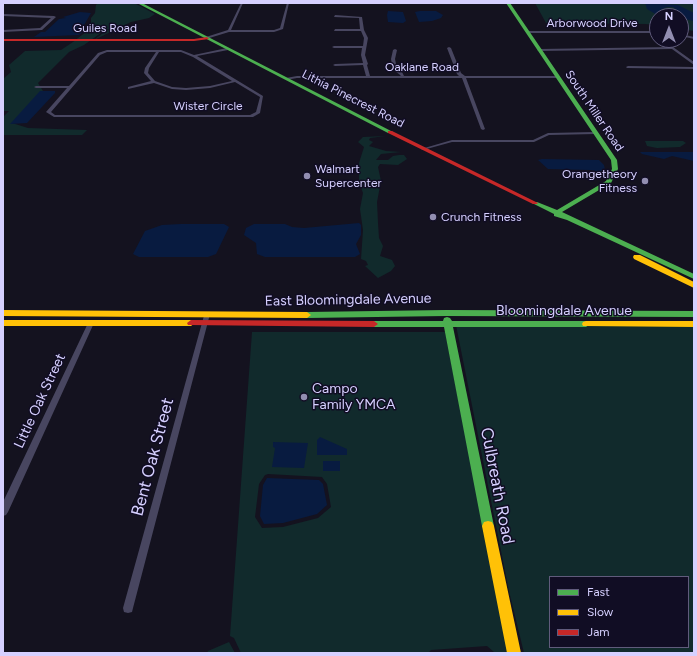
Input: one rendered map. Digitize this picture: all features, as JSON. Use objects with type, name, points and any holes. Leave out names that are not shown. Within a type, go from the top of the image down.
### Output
[{"type":"main road","name":"South Miller Road","points":[[508,3],[594,133],[614,160],[616,169],[613,177],[604,186],[561,209],[557,214]]},
{"type":"main road","name":"Lithia Pinecrest Road","points":[[143,4],[423,149],[557,214],[570,218],[694,277]]},
{"type":"main road","name":"Guiles Road","points":[[3,40],[194,40],[208,38]]},
{"type":"main road","name":"Lithia Pinecrest Road","points":[[557,214],[564,221],[694,286]]},
{"type":"main road","name":"East Bloomingdale Avenue","points":[[3,313],[448,326]]},
{"type":"main road","name":"East Bloomingdale Avenue","points":[[3,323],[91,323],[206,318],[446,313],[694,314]]},
{"type":"main road","points":[[446,313],[448,326]]},
{"type":"main road","name":"Bloomingdale Avenue","points":[[448,326],[694,324]]},
{"type":"main road","name":"Culbreath Road","points":[[448,326],[514,653]]},
{"type":"street","points":[[229,31],[242,3]]},
{"type":"street","points":[[208,38],[224,34],[229,31],[274,31],[281,29],[288,3]]},
{"type":"street","points":[[3,16],[54,17],[41,29],[3,31]]},
{"type":"street","points":[[335,16],[360,17],[362,30],[366,38],[363,55],[368,77]]},
{"type":"street","points":[[335,30],[362,30]]},
{"type":"street","name":"Arborwood Drive","points":[[527,32],[649,32]]},
{"type":"street","points":[[334,47],[364,47]]},
{"type":"street","points":[[194,56],[227,48]]},
{"type":"street","points":[[450,48],[459,74],[464,77],[483,129]]},
{"type":"street","points":[[539,50],[668,48],[676,49],[694,64]]},
{"type":"street","points":[[395,50],[393,59],[395,70],[401,73],[403,77]]},
{"type":"street","name":"Wister Circle","points":[[107,51],[158,51],[181,51],[194,56],[262,97],[258,113],[251,116],[54,116],[48,112],[68,87],[99,54],[107,51]]},
{"type":"street","points":[[158,51],[147,68],[146,73],[154,82],[172,88],[186,89],[210,87],[235,81]]},
{"type":"street","points":[[335,65],[366,64]]},
{"type":"street","points":[[628,68],[694,68]]},
{"type":"street","name":"Oaklane Road","points":[[287,79],[297,77],[557,77]]},
{"type":"street","points":[[129,88],[154,82]]},
{"type":"street","points":[[36,87],[68,87]]},
{"type":"street","points":[[423,149],[452,141],[534,141],[548,134],[594,133]]},
{"type":"street","name":"Bent Oak Street","points":[[128,608],[206,318]]},
{"type":"street","name":"Little Oak Street","points":[[3,512],[91,323]]},
{"type":"green space","points":[[98,3],[134,3],[155,14],[149,18],[131,22],[94,40],[107,30],[115,27],[105,30],[84,45],[69,52],[38,83],[43,91],[12,123],[28,128],[87,130],[82,135],[3,135],[3,117],[9,111],[3,111],[3,79],[11,72],[9,65],[25,51],[61,50],[73,42],[91,28],[91,18],[95,13],[96,5]]},
{"type":"green space","points":[[535,3],[694,3],[694,31],[689,30],[689,8],[649,8],[649,24],[546,23]]},
{"type":"green space","points":[[386,136],[370,138],[369,140],[373,142],[369,146],[386,151],[401,152],[381,154],[376,160],[388,160],[393,156],[399,155],[404,155],[407,159],[398,165],[380,164],[378,167],[381,181],[377,202],[378,223],[379,238],[383,246],[380,256],[392,260],[395,266],[391,271],[378,278],[365,266],[368,265],[366,261],[361,259],[363,230],[360,209],[363,193],[359,182],[359,163],[364,147],[358,142],[363,137]]},
{"type":"green space","points":[[645,141],[683,141],[686,143],[680,147],[657,148],[647,146]]},
{"type":"green space","points":[[456,325],[694,326],[694,653],[524,653],[509,591]]},
{"type":"green space","points":[[252,332],[445,332],[508,652],[494,652],[487,646],[431,650],[428,653],[241,653],[234,638],[230,636]],"holes":[[[265,475],[322,477],[327,484],[331,507],[318,518],[283,527],[262,528],[255,517],[259,484]]]},
{"type":"green space","points":[[229,642],[235,653],[207,653],[208,651]]},
{"type":"water","points":[[645,3],[678,5],[684,8],[667,7],[649,8],[649,10]]},
{"type":"water","points":[[689,10],[694,13],[694,21],[689,20]]},
{"type":"water","points":[[388,11],[403,12],[406,21],[403,23],[388,22]]},
{"type":"water","points":[[436,11],[443,15],[441,18],[432,21],[419,22],[415,12]]},
{"type":"water","points":[[80,12],[91,13],[83,27],[85,30],[79,35],[34,37],[41,32],[45,32],[59,19],[66,18],[63,17]]},
{"type":"water","points":[[40,91],[55,91],[55,93],[27,123],[10,124]]},
{"type":"water","points":[[640,152],[694,152],[694,161],[672,156],[664,159],[642,154]]},
{"type":"water","points":[[538,160],[599,160],[604,165],[605,170],[601,172],[590,170],[548,169]]},
{"type":"water","points":[[359,223],[361,225],[361,235],[356,244],[360,254],[355,257],[265,257],[257,254],[256,243],[244,235],[246,228],[254,224],[285,224],[292,227],[304,228]]},
{"type":"water","points":[[224,224],[229,227],[216,254],[208,257],[139,257],[133,254],[145,231],[162,225]]},
{"type":"water","points":[[320,437],[347,449],[347,455],[317,455],[317,440]]},
{"type":"water","points":[[273,442],[308,443],[304,468],[272,467],[275,448],[273,447]]},
{"type":"water","points":[[323,461],[340,461],[340,471],[323,471]]},
{"type":"water","points":[[267,478],[319,480],[323,484],[327,505],[317,514],[283,523],[264,524],[260,516],[263,485]]},
{"type":"traffic: fast","points":[[139,3],[390,132]]},
{"type":"traffic: fast","points":[[508,3],[614,160],[615,169],[609,182],[561,209],[557,214]]},
{"type":"traffic: fast","points":[[535,203],[694,277]]},
{"type":"traffic: fast","points":[[307,315],[446,313],[694,314]]},
{"type":"traffic: fast","points":[[447,320],[488,526]]},
{"type":"traffic: fast","points":[[374,324],[586,324]]},
{"type":"traffic: slow","points":[[637,257],[694,285]]},
{"type":"traffic: slow","points":[[3,313],[307,315]]},
{"type":"traffic: slow","points":[[3,323],[191,323]]},
{"type":"traffic: slow","points":[[586,324],[694,324]]},
{"type":"traffic: slow","points":[[488,526],[514,653]]},
{"type":"traffic: jam","points":[[3,40],[194,40],[207,38]]},
{"type":"traffic: jam","points":[[390,132],[535,203]]},
{"type":"traffic: jam","points":[[191,323],[374,324]]},
{"type":"place","name":"Walmart Supercenter","points":[[307,176]]},
{"type":"place","name":"Orangetheory Fitness","points":[[645,181]]},
{"type":"place","name":"Crunch Fitness","points":[[433,217]]},
{"type":"place","name":"Campo Family YMCA","points":[[304,397]]}]
